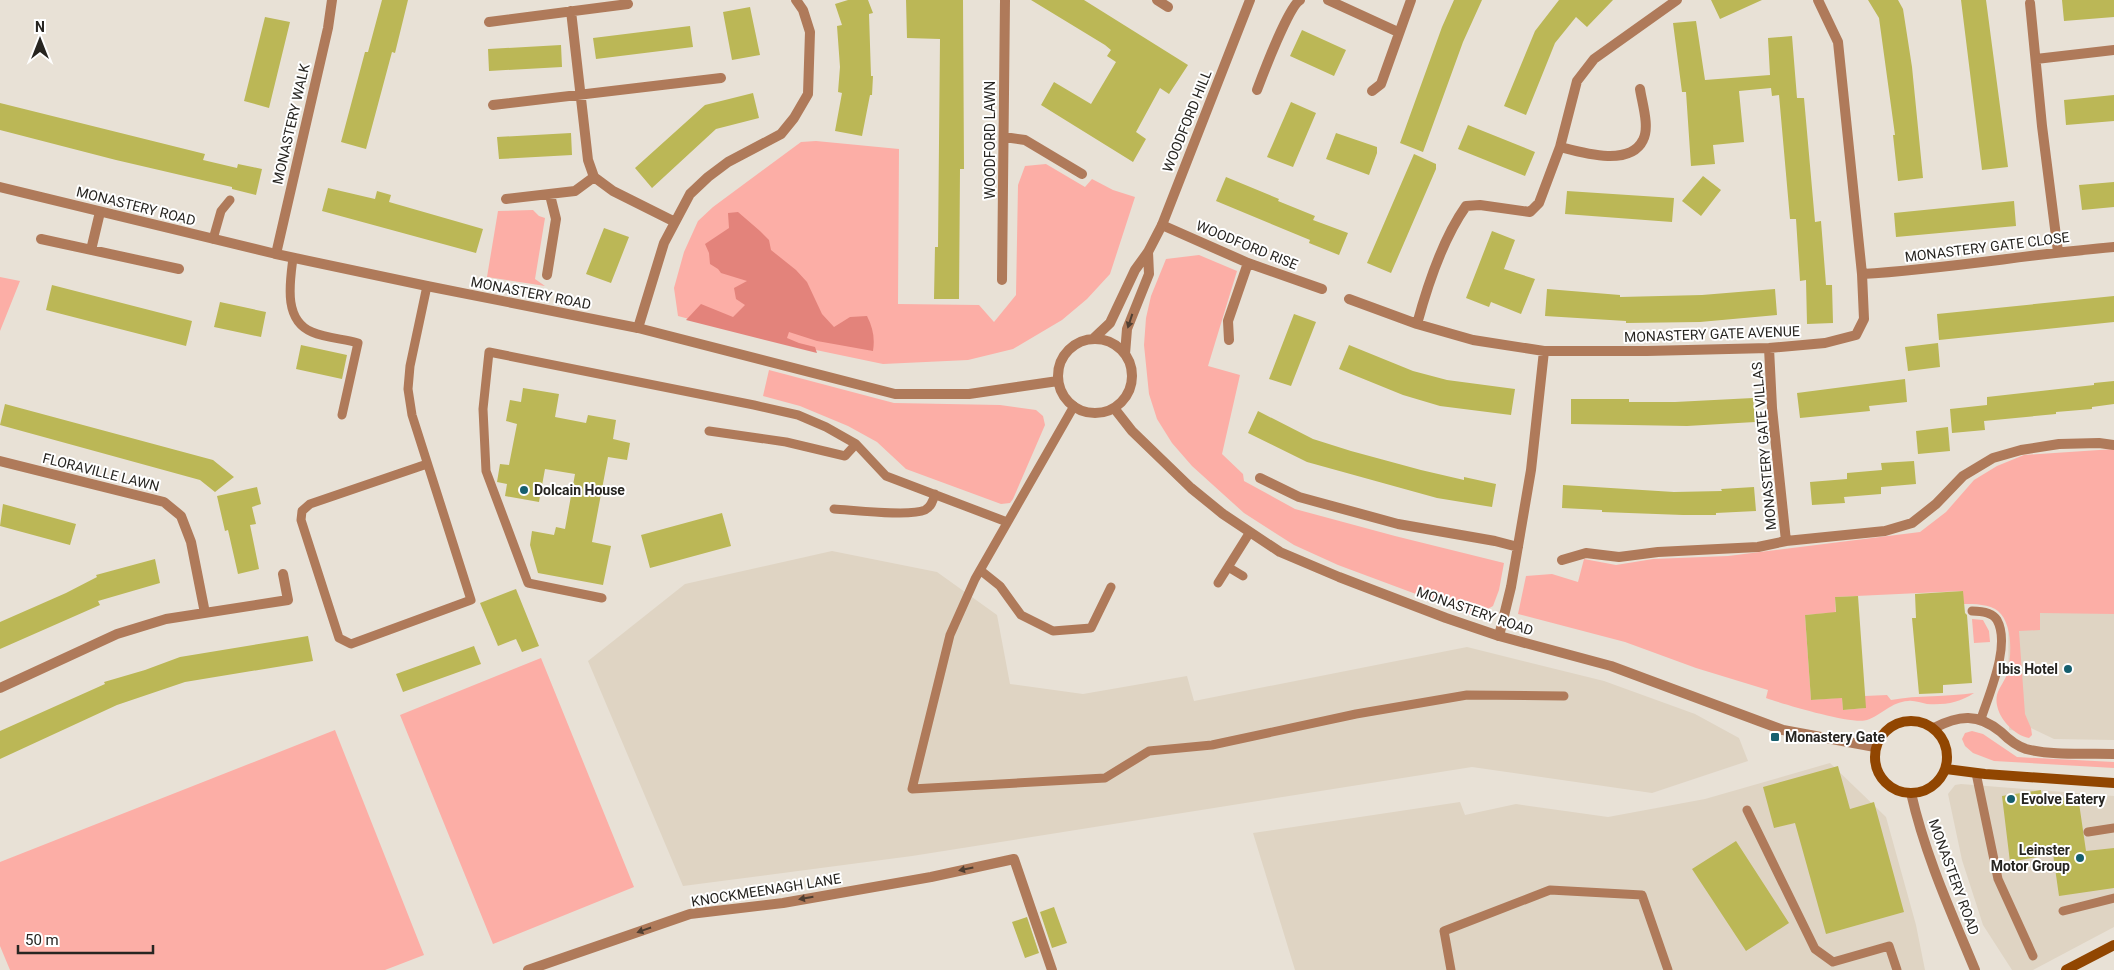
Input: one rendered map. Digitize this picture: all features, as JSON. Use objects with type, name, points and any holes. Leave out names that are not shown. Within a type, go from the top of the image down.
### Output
[{"type":"main road","points":[[1912,720],[1924,722],[1934,728],[1942,737],[1948,758],[1946,769],[1932,787],[1922,792],[1900,792],[1890,787],[1876,769],[1875,747],[1889,727],[1900,722],[1912,720]]},
{"type":"main road","points":[[1946,769],[2114,784]]},
{"type":"main road","points":[[2066,970],[2114,945]]},
{"type":"street","name":"MONASTERY WALK","points":[[276,254],[328,28],[332,0]]},
{"type":"street","points":[[638,328],[664,243],[690,194],[728,162],[781,134],[794,118],[808,94],[810,32],[796,0]]},
{"type":"street","name":"WOODFORD LAWN","points":[[1002,280],[1005,0]]},
{"type":"street","points":[[1157,0],[1168,7]]},
{"type":"street","name":"WOODFORD HILL","points":[[1093,339],[1110,323],[1134,270],[1148,252],[1162,225],[1250,0]]},
{"type":"street","points":[[1257,90],[1289,14],[1300,0]]},
{"type":"street","points":[[1328,0],[1398,32]]},
{"type":"street","points":[[1372,91],[1381,84],[1411,0]]},
{"type":"street","points":[[1417,324],[1424,299],[1456,220],[1466,206],[1480,205],[1530,212],[1539,203],[1560,147],[1577,81],[1594,59],[1677,0]]},
{"type":"street","name":"MONASTERY GATE AVENUE","points":[[1349,299],[1417,324],[1473,340],[1544,350],[1647,351],[1769,348],[1825,343],[1856,335],[1864,319],[1862,274],[1838,42],[1818,0]]},
{"type":"street","points":[[2030,3],[2058,252]]},
{"type":"street","points":[[489,22],[628,4]]},
{"type":"street","points":[[571,11],[588,160],[594,177],[614,192],[675,222]]},
{"type":"street","points":[[2036,60],[2114,50]]},
{"type":"street","points":[[493,105],[721,78]]},
{"type":"street","points":[[1560,147],[1586,154],[1607,156],[1624,154],[1635,150],[1644,138],[1645,123],[1640,89]]},
{"type":"street","points":[[1004,137],[1024,140],[1082,174]]},
{"type":"street","points":[[506,199],[575,191],[594,177]]},
{"type":"street","name":"MONASTERY ROAD","points":[[0,187],[293,258],[638,328],[895,394],[969,394],[1058,381]]},
{"type":"street","points":[[547,275],[556,218],[550,195]]},
{"type":"street","points":[[91,250],[100,212]]},
{"type":"street","name":"WOODFORD RISE","points":[[1162,225],[1248,263],[1322,289]]},
{"type":"street","points":[[41,239],[179,269]]},
{"type":"street","name":"MONASTERY GATE CLOSE","points":[[1862,274],[1892,273],[2058,252],[2114,248]]},
{"type":"street","name":"WOODFORD HILL","points":[[1125,354],[1127,329],[1149,274],[1148,252]]},
{"type":"street","points":[[1229,340],[1228,321],[1248,263]]},
{"type":"street","points":[[1093,339],[1105,341],[1116,346],[1125,354],[1130,365],[1131,383],[1124,400],[1105,412],[1094,413],[1083,411],[1066,400],[1058,381],[1058,369],[1067,353],[1081,342],[1093,339]]},
{"type":"street","name":"MONASTERY GATE VILLAS","points":[[1769,348],[1772,408],[1786,542]]},
{"type":"street","points":[[1499,636],[1511,588],[1531,470],[1544,350]]},
{"type":"street","name":"MONASTERY ROAD","points":[[1114,408],[1132,431],[1176,474],[1223,514],[1280,552],[1446,618],[1499,636],[1612,666],[1783,730],[1875,747]]},
{"type":"street","name":"MONASTERY GATE VILLAS","points":[[1562,560],[1586,553],[1619,557],[1658,552],[1758,547],[1885,531],[1912,523],[1936,504],[1963,476],[1993,458],[2059,444],[2099,443],[2114,445]]},
{"type":"street","name":"FLORAVILLE LAWN","points":[[0,461],[164,502],[181,516],[191,542],[205,613]]},
{"type":"street","points":[[1260,478],[1299,497],[1389,522],[1518,547]]},
{"type":"street","points":[[0,688],[118,634],[166,619],[288,600],[283,574]]},
{"type":"street","points":[[1934,728],[1948,721],[1965,718],[1981,720],[2024,748],[2043,752],[2114,754]]},
{"type":"street","name":"MONASTERY ROAD","points":[[1911,793],[1936,876],[1975,970]]},
{"type":"street","name":"KNOCKMEENAGH LANE","points":[[528,970],[690,914],[783,903],[930,877],[1014,859],[1052,970]]},
{"type":"lane","points":[[213,239],[221,211],[230,200]]},
{"type":"lane","points":[[293,258],[290,303],[298,322],[311,332],[358,343],[342,416]]},
{"type":"lane","points":[[427,286],[410,366],[408,389],[412,415],[428,464],[471,600],[351,644],[339,638],[301,520],[302,511],[310,504],[428,464]]},
{"type":"lane","points":[[602,598],[528,583],[486,471],[483,409],[489,352],[744,403],[798,416],[826,427],[856,444],[886,476],[1007,522]]},
{"type":"lane","points":[[1074,406],[980,570],[950,635],[912,789],[1105,778],[1149,751],[1212,745],[1356,714],[1467,695],[1564,696]]},
{"type":"lane","points":[[709,430],[786,442],[845,456],[856,444]]},
{"type":"lane","points":[[834,509],[911,513],[924,511],[931,506],[935,494]]},
{"type":"lane","points":[[1218,583],[1250,532]]},
{"type":"lane","points":[[1228,567],[1244,576]]},
{"type":"lane","points":[[980,570],[1000,586],[1021,615],[1053,631],[1092,628],[1111,588]]},
{"type":"lane","points":[[1972,611],[1985,612],[1996,620],[2002,641],[1999,660],[1981,720]]},
{"type":"lane","points":[[1976,773],[1998,879],[2033,956]]},
{"type":"lane","points":[[1747,810],[1815,949],[1833,962],[1889,946],[1897,970]]},
{"type":"lane","points":[[2088,832],[2114,828]]},
{"type":"lane","points":[[1451,970],[1444,930],[1550,890],[1642,895],[1668,970]]},
{"type":"lane","points":[[2063,911],[2114,898]]},
{"type":"shaded area","points":[[816,141],[899,149],[898,304],[979,305],[994,322],[1016,295],[1018,185],[1025,166],[1046,164],[1085,187],[1092,179],[1113,190],[1135,197],[1110,274],[1087,299],[1062,320],[1013,349],[968,360],[883,364],[768,340],[678,316],[674,288],[684,252],[698,221],[713,207],[801,142]]},
{"type":"shaded area","points":[[533,210],[539,216],[545,218],[535,279],[545,286],[487,277],[498,211]]},
{"type":"shaded area","points":[[738,212],[769,240],[771,250],[796,270],[807,282],[822,314],[834,327],[850,317],[867,316],[873,333],[873,351],[817,341],[789,332],[787,338],[815,347],[817,353],[686,320],[701,304],[733,317],[745,305],[736,299],[734,288],[747,281],[721,273],[710,264],[709,253],[705,244],[729,228],[728,213]]},
{"type":"shaded area","points":[[1199,255],[1237,271],[1208,366],[1240,375],[1222,454],[1243,474],[1244,481],[1295,509],[1504,563],[1499,590],[1493,606],[1475,616],[1338,565],[1294,545],[1244,513],[1192,466],[1172,443],[1157,419],[1149,394],[1144,345],[1146,318],[1151,296],[1166,259]]},
{"type":"shaded area","points":[[0,277],[20,281],[0,331]]},
{"type":"shaded area","points":[[769,370],[894,403],[1000,405],[1036,410],[1043,416],[1045,425],[1013,499],[1010,503],[1001,504],[906,469],[877,442],[848,426],[800,406],[763,396]]},
{"type":"shaded area","points":[[2114,449],[2114,614],[2040,613],[2040,630],[2019,631],[2025,714],[2032,735],[2029,738],[2016,733],[2010,728],[1998,709],[1997,695],[2007,674],[2010,658],[2009,632],[2003,617],[1991,607],[1964,604],[1962,591],[1835,597],[1836,618],[1829,613],[1805,615],[1811,700],[1837,698],[1842,695],[1843,710],[1865,708],[1865,696],[1887,695],[1891,700],[1974,693],[1963,699],[1946,704],[1927,704],[1915,701],[1902,702],[1872,718],[1859,721],[1818,713],[1775,701],[1766,698],[1768,690],[1696,668],[1625,642],[1518,614],[1526,576],[1552,574],[1578,582],[1584,559],[1616,565],[1653,559],[1728,556],[1920,532],[1946,512],[1974,480],[1997,466],[2024,455]]},
{"type":"shaded area","points":[[832,551],[937,572],[997,615],[1010,684],[1083,694],[1187,676],[1194,701],[1467,647],[1604,681],[1695,714],[1739,738],[1748,761],[1652,793],[1472,767],[912,856],[683,886],[588,661],[685,584]]},
{"type":"shaded area","name":"Ibis Hotel","points":[[2114,598],[2114,740],[2054,739],[2029,727],[2022,731],[2009,730],[2008,600]]},
{"type":"shaded area","points":[[1972,619],[1983,620],[1989,631],[1990,642],[1974,643]]},
{"type":"shaded area","points":[[541,658],[634,887],[493,944],[400,715]]},
{"type":"shaded area","points":[[335,730],[424,955],[385,970],[10,970],[0,946],[0,862]]},
{"type":"shaded area","points":[[1972,731],[1983,734],[2017,757],[2114,762],[2114,768],[1994,761],[1973,753],[1965,746],[1962,739],[1965,733]]},
{"type":"shaded area","points":[[1830,763],[1886,817],[1916,925],[1925,970],[1295,970],[1253,833],[1460,802],[1465,815],[1516,804],[1608,817],[1705,799]]},
{"type":"shaded area","points":[[1955,785],[2114,796],[2114,927],[2033,970],[2012,970],[1983,925],[1962,860],[1948,794]]},
{"type":"building","points":[[382,0],[408,0],[395,53],[392,52],[366,149],[341,142],[365,52],[368,52]]},
{"type":"building","points":[[848,0],[868,0],[873,13],[869,14],[871,76],[873,76],[872,95],[870,95],[862,136],[835,131],[842,93],[838,92],[840,67],[837,26],[842,25],[835,4]]},
{"type":"building","points":[[906,0],[963,0],[964,169],[960,169],[959,299],[934,299],[935,247],[938,247],[940,39],[907,38]]},
{"type":"building","points":[[1031,0],[1084,0],[1188,65],[1169,94],[1160,88],[1136,132],[1146,139],[1133,162],[1041,105],[1054,82],[1091,104],[1116,62],[1107,56],[1111,50],[1105,45]]},
{"type":"building","points":[[1454,0],[1482,0],[1463,42],[1423,152],[1400,143],[1442,27]]},
{"type":"building","points":[[1559,0],[1613,0],[1587,27],[1576,17],[1555,43],[1526,115],[1504,106],[1535,31]]},
{"type":"building","points":[[1711,0],[1762,0],[1720,19]]},
{"type":"building","points":[[1868,0],[1898,0],[1903,9],[1912,67],[1923,178],[1898,181],[1893,135],[1895,135],[1879,18]]},
{"type":"building","points":[[1961,0],[1986,0],[2008,167],[1982,170]]},
{"type":"building","points":[[2062,0],[2114,0],[2114,17],[2064,21]]},
{"type":"building","points":[[750,7],[760,55],[732,60],[723,12]]},
{"type":"building","points":[[265,17],[290,22],[269,108],[244,101]]},
{"type":"building","points":[[1696,21],[1705,80],[1770,75],[1768,38],[1792,36],[1797,98],[1804,98],[1815,222],[1821,221],[1826,285],[1832,285],[1833,323],[1807,324],[1806,280],[1800,281],[1796,219],[1790,219],[1779,95],[1772,96],[1771,88],[1739,91],[1744,142],[1713,145],[1715,164],[1691,166],[1686,92],[1682,92],[1673,23]]},
{"type":"building","points":[[690,26],[693,47],[596,59],[593,38]]},
{"type":"building","points":[[1302,30],[1346,50],[1334,76],[1290,56]]},
{"type":"building","points":[[561,45],[562,67],[489,71],[488,49]]},
{"type":"building","points":[[753,93],[759,118],[716,129],[652,188],[635,168],[705,105]]},
{"type":"building","points":[[2114,95],[2114,121],[2066,125],[2064,100]]},
{"type":"building","points":[[1291,102],[1316,113],[1293,167],[1267,157]]},
{"type":"building","points":[[0,103],[205,154],[203,160],[237,168],[238,164],[262,169],[256,195],[232,189],[232,187],[0,130]]},
{"type":"building","points":[[1468,125],[1535,152],[1525,176],[1458,149]]},
{"type":"building","points":[[571,133],[572,155],[499,159],[497,137]]},
{"type":"building","points":[[1336,133],[1377,147],[1377,153],[1369,175],[1326,159]]},
{"type":"building","points":[[1414,154],[1436,164],[1436,169],[1391,273],[1367,263]]},
{"type":"building","points":[[1703,176],[1721,190],[1701,216],[1682,201]]},
{"type":"building","points":[[1226,177],[1315,216],[1313,220],[1348,233],[1339,255],[1309,243],[1310,240],[1216,201]]},
{"type":"building","points":[[2114,182],[2114,207],[2082,210],[2079,185]]},
{"type":"building","points":[[328,188],[375,199],[377,191],[391,195],[389,202],[483,229],[476,253],[322,211]]},
{"type":"building","points":[[1567,191],[1674,198],[1672,222],[1565,214]]},
{"type":"building","points":[[2014,201],[2016,226],[1896,237],[1894,213]]},
{"type":"building","points":[[604,228],[629,237],[611,283],[586,274]]},
{"type":"building","points":[[1492,231],[1515,240],[1504,269],[1535,279],[1521,314],[1491,302],[1489,307],[1466,298]]},
{"type":"building","points":[[52,285],[192,321],[186,346],[46,310]]},
{"type":"building","points":[[1547,289],[1620,295],[1620,297],[1702,295],[1775,289],[1777,315],[1700,322],[1626,323],[1626,321],[1545,316]]},
{"type":"building","points":[[2114,296],[2114,322],[1939,340],[1937,314]]},
{"type":"building","points":[[220,302],[266,312],[261,337],[214,327]]},
{"type":"building","points":[[1294,314],[1316,322],[1291,386],[1269,379]]},
{"type":"building","points":[[1938,343],[1940,367],[1908,371],[1905,347]]},
{"type":"building","points":[[301,345],[347,355],[342,379],[296,369]]},
{"type":"building","points":[[1349,345],[1413,371],[1447,380],[1515,389],[1511,415],[1440,406],[1403,395],[1339,369]]},
{"type":"building","points":[[1905,379],[1907,402],[1869,406],[1870,411],[1800,418],[1797,393]]},
{"type":"building","points":[[2114,381],[2114,404],[2092,407],[2092,409],[2056,412],[2056,414],[1984,421],[1985,430],[1952,433],[1950,409],[1987,405],[1987,397]]},
{"type":"building","name":"Dolcain House","points":[[523,388],[559,394],[555,417],[586,423],[588,415],[616,420],[613,439],[630,443],[627,460],[608,457],[592,542],[611,546],[603,585],[538,573],[530,545],[532,531],[554,535],[556,527],[565,529],[575,474],[545,469],[539,502],[505,496],[507,484],[497,482],[500,464],[509,465],[517,424],[506,421],[510,400],[521,402]]},
{"type":"building","points":[[1753,398],[1755,422],[1687,426],[1571,424],[1571,399],[1629,399],[1629,402],[1675,402]]},
{"type":"building","points":[[5,404],[213,460],[234,477],[215,492],[200,480],[0,425]]},
{"type":"building","points":[[1258,411],[1313,439],[1351,451],[1464,480],[1464,477],[1496,484],[1492,507],[1437,498],[1307,462],[1248,433]]},
{"type":"building","points":[[1948,427],[1950,451],[1918,454],[1916,431]]},
{"type":"building","points":[[1914,461],[1916,484],[1881,487],[1881,494],[1844,497],[1845,503],[1812,505],[1810,482],[1847,479],[1847,473],[1882,470],[1881,463]]},
{"type":"building","points":[[1563,485],[1674,492],[1722,491],[1721,489],[1754,487],[1756,511],[1716,513],[1716,515],[1683,515],[1602,512],[1602,510],[1562,508]]},
{"type":"building","points":[[257,487],[261,504],[252,507],[256,524],[250,525],[259,569],[238,574],[228,530],[225,531],[217,496]]},
{"type":"building","points":[[3,504],[76,524],[70,545],[0,526]]},
{"type":"building","points":[[722,513],[731,546],[650,568],[641,535]]},
{"type":"building","points":[[155,559],[160,583],[98,601],[100,605],[0,649],[0,622],[66,593],[97,577],[96,575]]},
{"type":"building","points":[[516,589],[539,646],[522,652],[516,639],[498,646],[480,603]]},
{"type":"building","points":[[1963,591],[1965,613],[1967,615],[1972,683],[1943,685],[1943,693],[1919,694],[1912,618],[1916,618],[1915,594]]},
{"type":"building","points":[[1858,596],[1866,708],[1843,710],[1842,698],[1811,700],[1805,615],[1836,612],[1835,597]]},
{"type":"building","points":[[308,636],[313,661],[185,682],[117,705],[0,759],[0,731],[105,684],[104,682],[180,657]]},
{"type":"building","points":[[474,646],[481,664],[403,692],[396,674]]},
{"type":"building","points":[[1838,766],[1850,809],[1874,802],[1904,912],[1826,934],[1795,823],[1774,828],[1763,787]]},
{"type":"building","points":[[2041,790],[2042,800],[2078,796],[2086,851],[2114,848],[2114,888],[2059,896],[2053,854],[2010,862],[2002,796]]},
{"type":"building","points":[[1736,841],[1789,923],[1746,951],[1692,869]]},
{"type":"building","points":[[1054,907],[1067,943],[1052,948],[1040,912]]},
{"type":"building","points":[[1027,917],[1039,953],[1025,958],[1012,922]]},
{"type":"place","name":"Dolcain House","points":[[524,490]]},
{"type":"place","name":"Ibis Hotel","points":[[2068,669]]},
{"type":"place","name":"Monastery Gate","points":[[1775,737]]},
{"type":"place","name":"Evolve Eatery","points":[[2011,799]]},
{"type":"place","name":"Leinster Motor Group","points":[[2080,858]]}]
